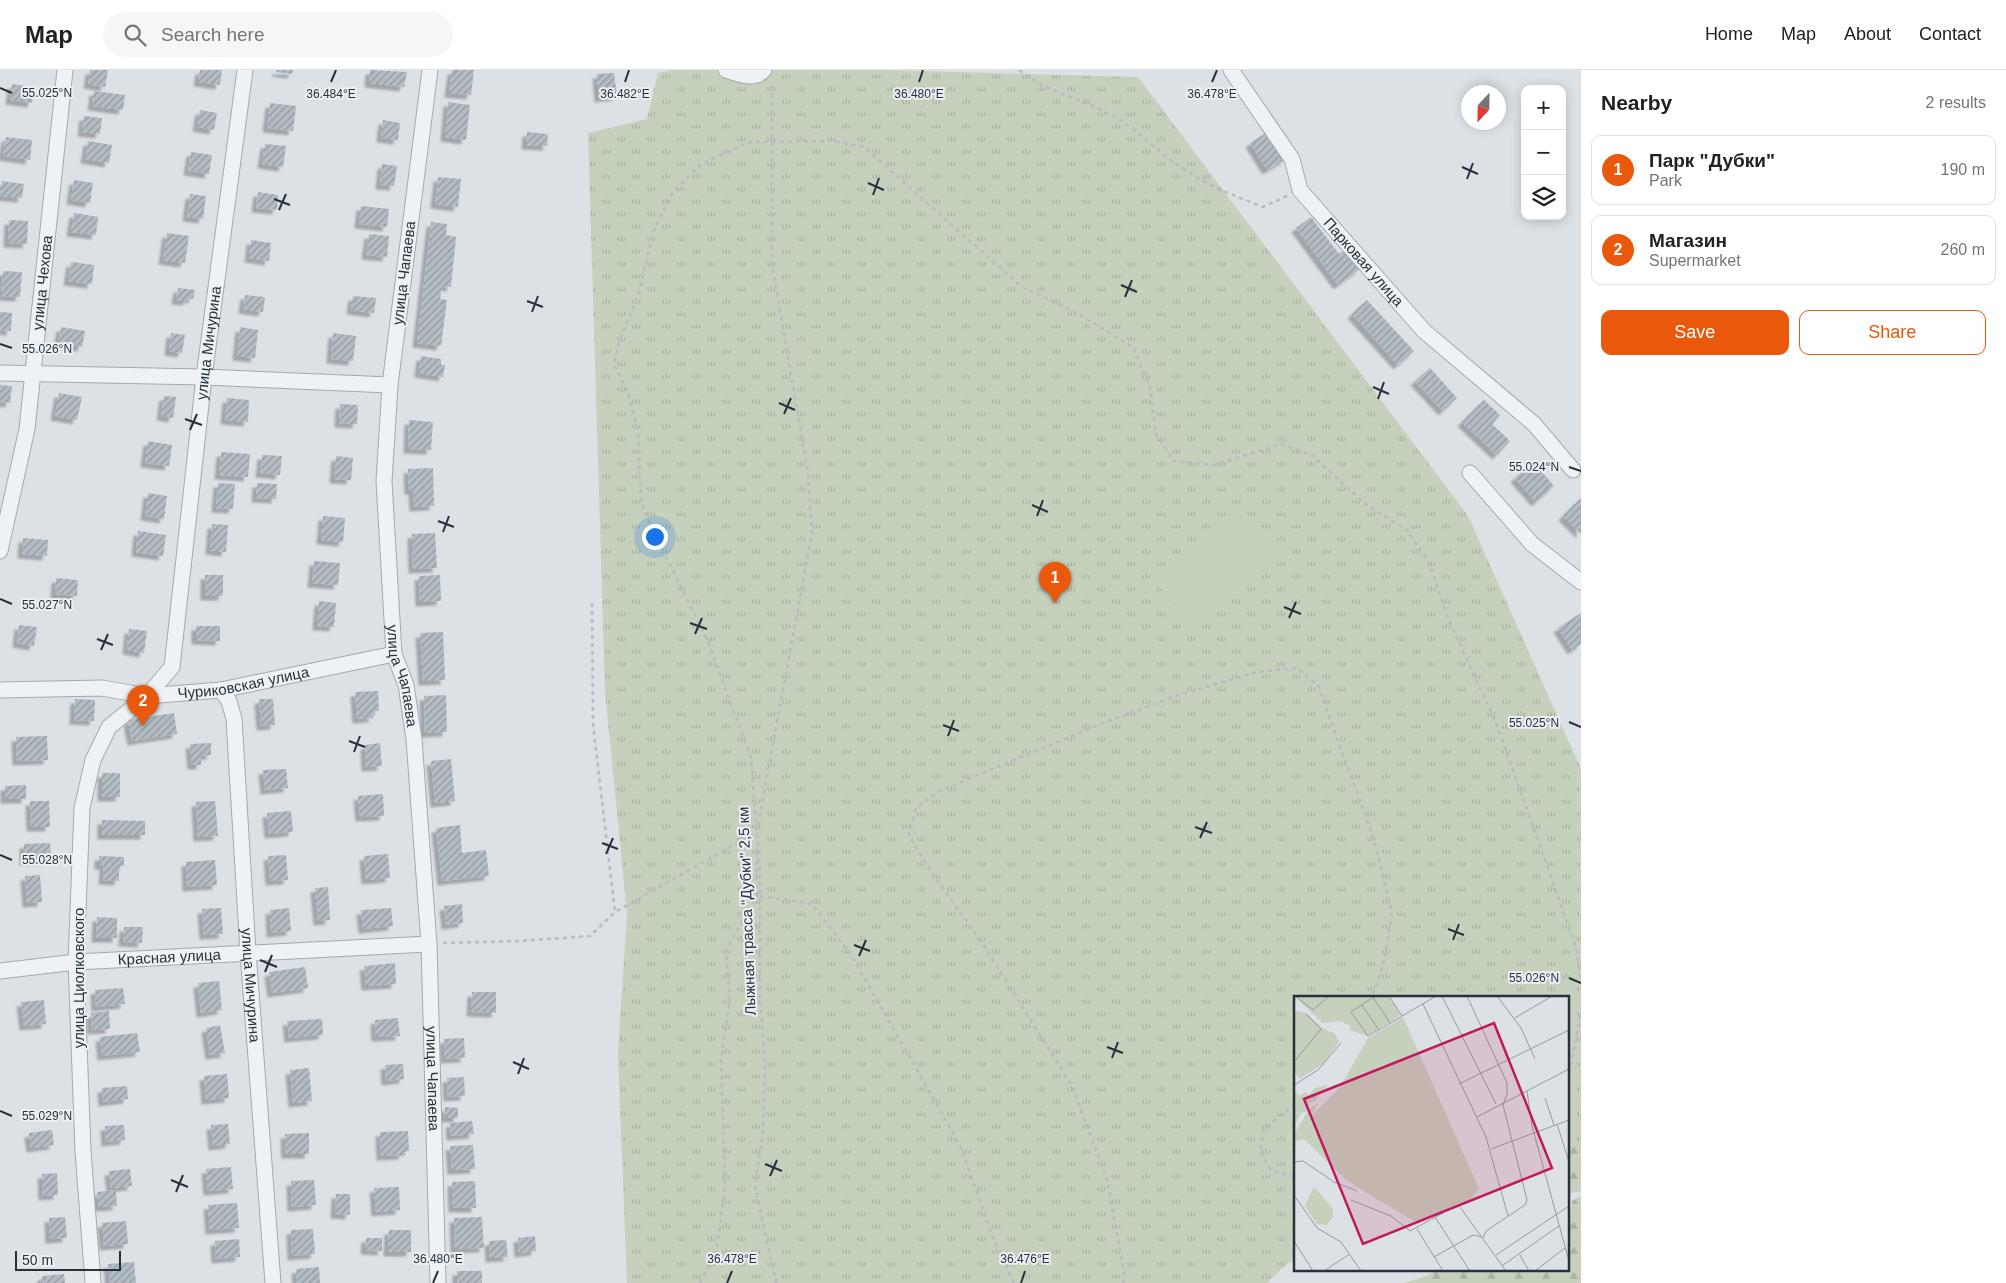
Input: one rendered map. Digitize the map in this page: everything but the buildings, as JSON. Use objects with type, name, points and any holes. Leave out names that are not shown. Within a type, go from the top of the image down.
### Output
[{"type":"street","name":"улица Чехова","points":[[0,551],[27,429],[65,70]]},
{"type":"street","name":"улица Мичурина","points":[[147,696],[172,667],[204,377],[245,70]]},
{"type":"street","name":"улица Чапаева","points":[[430,70],[390,385],[384,481],[394,654],[406,685],[414,738],[429,944],[438,1283]]},
{"type":"street","points":[[726,70],[747,76],[768,74]]},
{"type":"street","name":"Парковая улица","points":[[1231,70],[1292,159],[1300,190],[1424,331],[1534,424],[1573,470]]},
{"type":"street","points":[[0,373],[204,377],[390,385]]},
{"type":"street","points":[[1470,473],[1532,544],[1581,582]]},
{"type":"street","name":"Чуриковская улица","points":[[0,690],[102,688],[147,696],[221,690],[394,654]]},
{"type":"street","name":"улица Мичурина","points":[[221,690],[229,701],[234,719],[248,952],[273,1283]]},
{"type":"street","name":"улица Циолковского","points":[[93,1283],[83,1151],[76,962],[82,808],[93,760],[109,727],[147,696]]},
{"type":"street","name":"Красная улица","points":[[0,971],[76,962],[429,944]]},
{"type":"path","points":[[1019,70],[1034,82],[1109,113],[1180,167],[1220,191],[1263,207],[1300,190]]},
{"type":"path","points":[[429,944],[590,936],[615,912],[757,831],[812,534],[808,473],[772,265],[771,142],[768,74]]},
{"type":"path","name":"Лыжная трасса \"Дубки\" 2,5 км","points":[[776,1283],[755,1186],[763,1132],[765,1066],[760,998],[757,831],[751,758],[707,639],[655,535],[641,502],[638,431],[628,393],[614,364],[619,342],[639,292],[654,232],[673,192],[701,164],[750,142],[831,141],[864,147],[1022,288],[1077,314],[1133,347],[1150,387],[1156,435],[1174,461],[1214,465],[1281,444],[1312,454],[1365,504],[1407,530],[1430,565],[1448,618],[1496,723],[1576,948],[1581,980]]},
{"type":"path","points":[[592,603],[593,724],[615,912]]},
{"type":"path","points":[[1123,1283],[1125,1277],[1107,1179],[1072,1086],[981,942],[929,869],[909,835],[916,808],[937,792],[1112,720],[1182,694],[1256,672],[1297,668],[1318,686],[1374,839],[1392,912],[1384,962],[1372,996]]},
{"type":"path","points":[[700,1283],[717,1249],[726,1185],[721,1058],[730,1001],[726,950],[758,895],[812,904],[851,955],[960,1145],[993,1238],[1014,1283]]},
{"type":"path","points":[[1568,1077],[1581,1015]]},
{"type":"path","points":[[1294,1105],[1264,1129],[1260,1152],[1271,1170],[1294,1177]]},
{"type":"green space","points":[[675,70],[883,70],[1138,77],[1468,516],[1581,769],[1581,1143],[1568,1150],[1568,996],[1294,996],[1294,1261],[1288,1263],[1267,1283],[627,1283],[618,1052],[627,913],[605,691],[588,133],[647,119],[658,73]]},
{"type":"green space","points":[[1239,505],[1277,547],[1192,624],[1154,581]]},
{"type":"green space","points":[[1581,1134],[1581,1191],[1568,1194],[1568,1147]]},
{"type":"green space","points":[[1581,1196],[1581,1283],[1404,1283],[1426,1276],[1436,1270],[1568,1270],[1568,1231],[1572,1201]]},
{"type":"place","name":"Парк \"Дубки\"","points":[[1055,603]]},
{"type":"place","name":"Магазин","points":[[143,726]]}]
